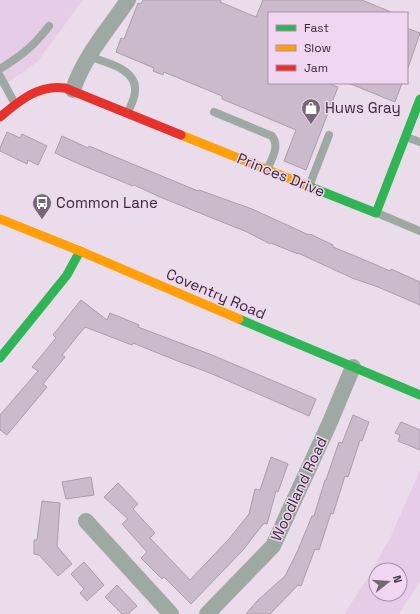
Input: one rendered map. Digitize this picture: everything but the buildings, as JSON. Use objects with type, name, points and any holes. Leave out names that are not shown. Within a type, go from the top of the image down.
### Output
[{"type":"street","points":[[73,90],[88,56],[128,0]]},
{"type":"street","name":"Princes Drive","points":[[0,117],[16,105],[46,88],[58,87],[73,90],[376,213]]},
{"type":"street","points":[[376,213],[420,99]]},
{"type":"street","name":"Coventry Road","points":[[0,219],[80,251],[420,395]]},
{"type":"street","points":[[0,358],[67,275],[80,251]]},
{"type":"street","name":"Woodland Road","points":[[207,614],[273,546],[330,422],[353,367]]},
{"type":"street","points":[[86,521],[172,614]]},
{"type":"lane","points":[[0,69],[29,50],[49,26]]},
{"type":"lane","points":[[88,56],[125,71],[132,77],[136,91],[128,112]]},
{"type":"lane","points":[[0,76],[16,105]]},
{"type":"lane","points":[[214,112],[272,136],[276,140],[276,147],[267,169]]},
{"type":"lane","points":[[309,186],[329,135]]},
{"type":"lane","points":[[406,136],[420,142]]},
{"type":"lane","points":[[376,213],[420,231]]},
{"type":"shaded area","points":[[0,0],[83,0],[37,62],[0,88]]},
{"type":"shaded area","points":[[420,470],[420,581],[408,600],[408,562],[376,562],[391,536]]},
{"type":"shaded area","points":[[368,577],[368,602],[407,602],[399,614],[344,614]]},
{"type":"traffic: fast","points":[[308,186],[376,213],[420,99]]},
{"type":"traffic: fast","points":[[0,358],[67,275],[80,251]]},
{"type":"traffic: fast","points":[[239,319],[420,395]]},
{"type":"traffic: slow","points":[[181,135],[308,186]]},
{"type":"traffic: slow","points":[[0,219],[80,251],[239,319]]},
{"type":"traffic: jam","points":[[0,117],[30,95],[38,91],[56,87],[65,88],[181,135]]},
{"type":"place","name":"Huws Gray","points":[[311,125]]},
{"type":"place","name":"Common Lane","points":[[42,220]]}]
